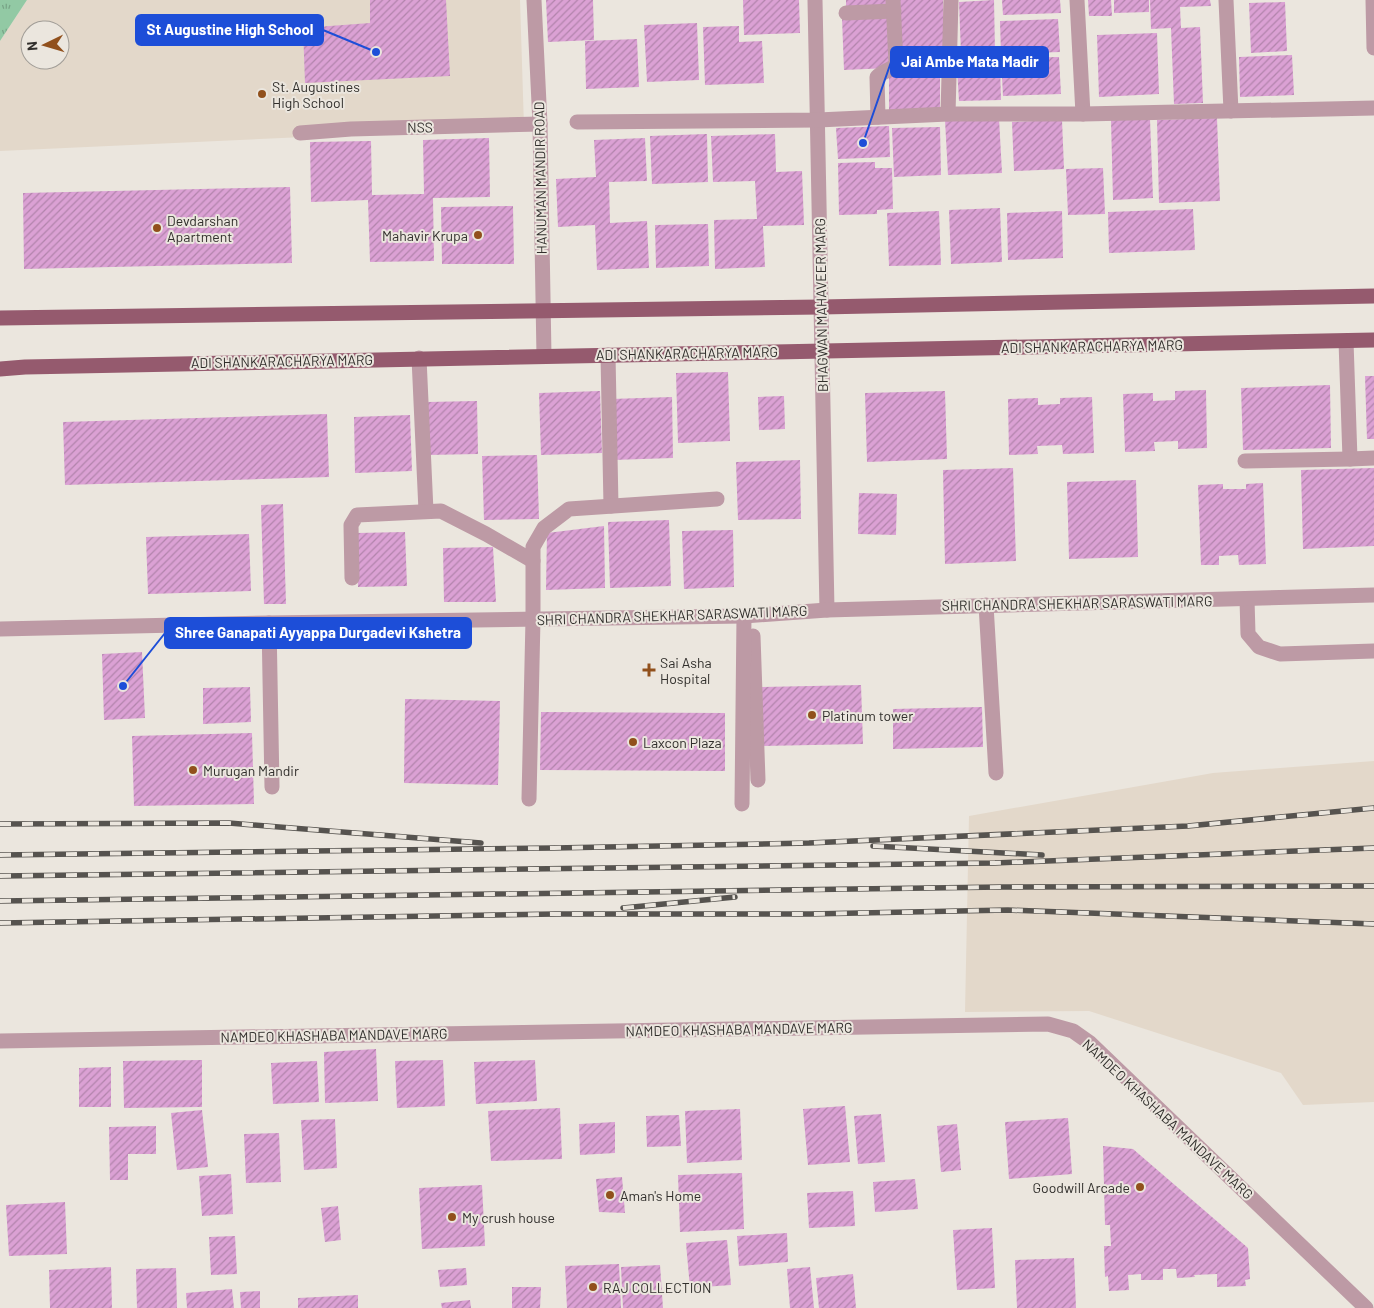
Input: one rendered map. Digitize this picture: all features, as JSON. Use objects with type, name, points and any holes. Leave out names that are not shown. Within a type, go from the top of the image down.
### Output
[{"type":"main road","points":[[0,318],[821,307],[1374,296]]},
{"type":"main road","name":"ADI SHANKARACHARYA MARG","points":[[0,369],[419,358],[1374,340]]},
{"type":"street","name":"HANUMAN MANDIR ROAD","points":[[534,0],[540,124],[544,356]]},
{"type":"street","name":"BHAGWAN MAHAVEER MARG","points":[[815,0],[827,610]]},
{"type":"street","points":[[948,114],[950,0]]},
{"type":"street","points":[[1077,0],[1083,114]]},
{"type":"street","points":[[1226,0],[1231,111]]},
{"type":"street","points":[[1373,0],[1374,48]]},
{"type":"street","points":[[846,13],[894,6],[896,64],[892,69],[881,73],[877,77],[878,117]]},
{"type":"street","points":[[577,122],[818,120],[948,114],[1083,114],[1374,108]]},
{"type":"street","name":"NSS","points":[[300,133],[351,129],[540,124]]},
{"type":"street","points":[[1346,341],[1350,459]]},
{"type":"street","points":[[608,355],[611,506]]},
{"type":"street","points":[[419,358],[426,511]]},
{"type":"street","points":[[1245,462],[1374,458]]},
{"type":"street","points":[[529,799],[533,547],[544,528],[570,509],[717,499]]},
{"type":"street","points":[[352,578],[351,525],[357,515],[441,511],[533,561]]},
{"type":"street","name":"SHRI CHANDRA SHEKHAR SARASWATI MARG","points":[[0,629],[748,616],[827,610],[1374,595]]},
{"type":"street","points":[[1246,599],[1248,634],[1258,647],[1280,654],[1374,652]]},
{"type":"street","points":[[986,605],[996,773]]},
{"type":"street","points":[[748,616],[758,780]]},
{"type":"street","points":[[742,804],[748,616]]},
{"type":"street","points":[[269,623],[272,787]]},
{"type":"street","name":"NAMDEO KHASHABA MANDAVE MARG","points":[[0,1041],[1048,1024],[1073,1031],[1090,1043],[1366,1308]]},
{"type":"shaded area","name":"St. Augustines High School","points":[[27,0],[520,0],[524,127],[0,151],[0,41]]},
{"type":"shaded area","points":[[1374,761],[1374,1102],[1303,1105],[1281,1073],[1089,1011],[965,1012],[969,816],[1213,773]]},
{"type":"green space","points":[[0,0],[27,0],[0,41]]},
{"type":"building","points":[[370,0],[446,0],[450,76],[305,83],[303,28],[370,23]]},
{"type":"building","points":[[546,0],[593,0],[594,40],[548,42]]},
{"type":"building","points":[[743,0],[799,0],[800,33],[744,35]]},
{"type":"building","points":[[846,0],[888,0],[888,5],[846,7]]},
{"type":"building","points":[[897,0],[943,0],[945,50],[899,52]]},
{"type":"building","points":[[994,0],[995,52],[961,53],[959,2]]},
{"type":"building","points":[[1002,0],[1060,0],[1061,13],[1003,15]]},
{"type":"building","points":[[1088,0],[1111,0],[1112,16],[1089,16]]},
{"type":"building","points":[[1114,0],[1149,0],[1149,12],[1114,13]]},
{"type":"building","points":[[1150,0],[1210,0],[1211,6],[1180,7],[1181,28],[1200,27],[1203,103],[1174,104],[1171,28],[1151,29]]},
{"type":"building","points":[[1285,2],[1287,51],[1251,53],[1249,3]]},
{"type":"building","points":[[887,17],[889,68],[844,70],[842,18]]},
{"type":"building","points":[[1058,19],[1060,52],[1001,54],[1000,21]]},
{"type":"building","points":[[697,23],[699,80],[647,82],[644,25]]},
{"type":"building","points":[[739,26],[739,42],[762,41],[764,83],[705,85],[703,27]]},
{"type":"building","points":[[1157,33],[1159,94],[1099,97],[1097,35]]},
{"type":"building","points":[[637,39],[639,87],[586,89],[585,41]]},
{"type":"building","points":[[1292,55],[1294,95],[1240,97],[1239,57]]},
{"type":"building","points":[[1059,57],[1061,94],[1003,96],[1001,58]]},
{"type":"building","points":[[1000,66],[1001,100],[959,101],[957,67]]},
{"type":"building","points":[[889,74],[940,74],[940,111],[889,112]]},
{"type":"building","points":[[999,118],[1002,173],[948,175],[945,120]]},
{"type":"building","points":[[1217,118],[1220,201],[1159,203],[1157,120]]},
{"type":"building","points":[[1150,119],[1153,198],[1113,200],[1111,120]]},
{"type":"building","points":[[1062,120],[1064,169],[1014,171],[1012,122]]},
{"type":"building","points":[[889,126],[890,157],[838,159],[836,128]]},
{"type":"building","points":[[940,127],[941,175],[894,177],[892,128]]},
{"type":"building","points":[[707,134],[708,182],[652,184],[650,136]]},
{"type":"building","points":[[775,134],[776,172],[802,171],[804,225],[763,226],[765,267],[715,269],[714,220],[757,219],[755,181],[713,182],[711,136]]},
{"type":"building","points":[[489,138],[490,197],[433,198],[434,261],[370,262],[368,200],[311,202],[310,142],[371,141],[372,195],[424,194],[423,140]]},
{"type":"building","points":[[645,138],[647,181],[609,182],[610,223],[647,221],[649,268],[597,270],[595,225],[558,227],[556,179],[596,177],[594,140]]},
{"type":"building","points":[[875,162],[875,168],[892,168],[893,209],[877,210],[877,214],[839,215],[838,163]]},
{"type":"building","points":[[1103,168],[1105,214],[1068,215],[1066,169]]},
{"type":"building","name":"Devdarshan Apartment","points":[[290,187],[292,263],[24,269],[23,193]]},
{"type":"building","name":"Mahavir Krupa","points":[[513,206],[514,264],[442,264],[441,207]]},
{"type":"building","points":[[1000,208],[1002,262],[951,264],[949,210]]},
{"type":"building","points":[[1193,209],[1195,250],[1109,253],[1108,212]]},
{"type":"building","points":[[939,211],[941,265],[889,266],[887,213]]},
{"type":"building","points":[[1062,211],[1063,258],[1008,260],[1007,213]]},
{"type":"building","points":[[708,224],[709,266],[656,268],[655,225]]},
{"type":"building","points":[[728,372],[730,441],[678,443],[676,373]]},
{"type":"building","points":[[1365,376],[1374,376],[1374,439],[1367,439]]},
{"type":"building","points":[[1330,385],[1331,448],[1243,450],[1241,388]]},
{"type":"building","points":[[1206,390],[1207,448],[1178,449],[1178,441],[1154,442],[1155,451],[1125,452],[1123,394],[1153,393],[1153,401],[1175,400],[1175,391]]},
{"type":"building","points":[[600,391],[602,453],[541,455],[539,393]]},
{"type":"building","points":[[945,391],[947,459],[867,462],[865,393]]},
{"type":"building","points":[[784,396],[785,429],[759,430],[758,397]]},
{"type":"building","points":[[672,397],[673,458],[613,460],[611,399]]},
{"type":"building","points":[[1092,397],[1094,453],[1063,454],[1062,445],[1037,446],[1038,454],[1009,455],[1008,399],[1038,398],[1038,405],[1060,404],[1060,398]]},
{"type":"building","points":[[477,401],[478,454],[428,455],[427,402]]},
{"type":"building","points":[[327,414],[329,477],[65,485],[63,422]]},
{"type":"building","points":[[410,415],[412,471],[355,473],[354,417]]},
{"type":"building","points":[[537,455],[539,519],[484,520],[482,456]]},
{"type":"building","points":[[800,460],[801,519],[738,520],[736,462]]},
{"type":"building","points":[[1013,468],[1016,561],[945,564],[943,470]]},
{"type":"building","points":[[1374,468],[1374,546],[1303,549],[1301,470]]},
{"type":"building","points":[[1136,480],[1138,557],[1069,559],[1067,482]]},
{"type":"building","points":[[1263,483],[1266,564],[1239,565],[1238,555],[1219,556],[1219,565],[1201,565],[1198,485],[1223,484],[1223,489],[1246,489],[1246,484]]},
{"type":"building","points":[[859,493],[897,494],[896,535],[858,534]]},
{"type":"building","points":[[283,504],[286,604],[264,604],[261,505]]},
{"type":"building","points":[[669,520],[671,586],[610,588],[608,522]]},
{"type":"building","points":[[604,526],[605,588],[546,590],[547,533]]},
{"type":"building","points":[[733,530],[734,587],[684,589],[682,531]]},
{"type":"building","points":[[405,532],[407,586],[358,587],[357,533]]},
{"type":"building","points":[[249,534],[251,591],[148,594],[146,537]]},
{"type":"building","points":[[493,547],[496,602],[444,602],[443,548]]},
{"type":"building","points":[[142,652],[145,718],[104,720],[102,654]]},
{"type":"building","name":"Platinum tower","points":[[861,685],[863,744],[763,746],[761,687]]},
{"type":"building","points":[[250,687],[251,722],[203,724],[203,688]]},
{"type":"building","points":[[405,699],[500,701],[498,785],[404,783]]},
{"type":"building","points":[[982,707],[983,747],[893,749],[893,709]]},
{"type":"building","name":"Laxcon Plaza","points":[[541,712],[725,713],[725,771],[540,770]]},
{"type":"building","name":"Murugan Mandir","points":[[252,733],[254,804],[134,806],[132,736]]},
{"type":"building","points":[[376,1049],[378,1101],[325,1103],[324,1052]]},
{"type":"building","points":[[202,1060],[202,1107],[124,1108],[123,1061]]},
{"type":"building","points":[[443,1060],[445,1106],[397,1108],[395,1061]]},
{"type":"building","points":[[535,1060],[537,1101],[476,1104],[474,1062]]},
{"type":"building","points":[[317,1061],[319,1102],[273,1104],[271,1063]]},
{"type":"building","points":[[111,1067],[111,1107],[79,1107],[79,1068]]},
{"type":"building","points":[[845,1106],[850,1162],[808,1165],[803,1109]]},
{"type":"building","points":[[560,1108],[562,1159],[491,1161],[488,1111]]},
{"type":"building","points":[[740,1109],[742,1160],[687,1163],[685,1111]]},
{"type":"building","points":[[202,1110],[208,1167],[177,1170],[171,1113]]},
{"type":"building","points":[[881,1114],[885,1162],[858,1164],[854,1116]]},
{"type":"building","points":[[679,1115],[681,1146],[647,1147],[646,1116]]},
{"type":"building","points":[[1068,1118],[1072,1174],[1009,1179],[1005,1122]]},
{"type":"building","points":[[335,1119],[337,1168],[304,1170],[301,1120]]},
{"type":"building","points":[[615,1122],[615,1153],[580,1155],[579,1124]]},
{"type":"building","points":[[957,1124],[961,1170],[941,1172],[937,1126]]},
{"type":"building","points":[[156,1126],[156,1154],[128,1154],[128,1180],[110,1180],[109,1127]]},
{"type":"building","points":[[279,1133],[281,1182],[246,1183],[244,1134]]},
{"type":"building","name":"Goodwill Arcade","points":[[1103,1146],[1133,1149],[1248,1248],[1250,1279],[1245,1280],[1246,1286],[1217,1287],[1217,1274],[1177,1278],[1176,1269],[1163,1269],[1163,1280],[1141,1280],[1141,1274],[1128,1275],[1129,1290],[1109,1291],[1108,1276],[1105,1277],[1104,1246],[1111,1246],[1110,1225],[1105,1225]]},
{"type":"building","points":[[742,1173],[744,1229],[680,1232],[678,1175]]},
{"type":"building","points":[[231,1174],[233,1214],[202,1216],[199,1176]]},
{"type":"building","name":"Aman's Home","points":[[622,1177],[625,1213],[599,1212],[596,1179]]},
{"type":"building","points":[[915,1179],[918,1209],[875,1212],[873,1182]]},
{"type":"building","name":"My crush house","points":[[482,1185],[485,1246],[422,1249],[419,1188]]},
{"type":"building","points":[[853,1191],[855,1226],[809,1228],[807,1193]]},
{"type":"building","points":[[65,1202],[67,1254],[9,1256],[6,1205]]},
{"type":"building","points":[[338,1206],[341,1240],[325,1242],[321,1208]]},
{"type":"building","points":[[992,1228],[995,1288],[957,1290],[953,1230]]},
{"type":"building","points":[[787,1233],[788,1262],[739,1266],[737,1236]]},
{"type":"building","points":[[235,1236],[237,1274],[211,1275],[209,1237]]},
{"type":"building","points":[[727,1240],[731,1285],[690,1288],[686,1243]]},
{"type":"building","points":[[1074,1258],[1076,1308],[1017,1308],[1015,1260]]},
{"type":"building","name":"RAJ COLLECTION","points":[[619,1264],[621,1308],[567,1308],[565,1266]]},
{"type":"building","points":[[660,1265],[663,1308],[623,1308],[621,1267]]},
{"type":"building","points":[[111,1267],[112,1308],[50,1308],[49,1270]]},
{"type":"building","points":[[810,1267],[814,1308],[790,1308],[787,1269]]},
{"type":"building","points":[[176,1268],[177,1308],[137,1308],[136,1269]]},
{"type":"building","points":[[466,1268],[467,1285],[440,1287],[438,1270]]},
{"type":"building","points":[[853,1274],[856,1308],[819,1308],[816,1278]]},
{"type":"building","points":[[512,1287],[541,1287],[540,1308],[512,1308]]},
{"type":"building","points":[[232,1289],[234,1308],[187,1308],[186,1293]]},
{"type":"building","points":[[260,1291],[260,1308],[241,1308],[240,1292]]},
{"type":"building","points":[[358,1295],[358,1308],[298,1308],[298,1298]]},
{"type":"building","points":[[470,1300],[471,1308],[442,1308],[441,1303]]},
{"type":"railway","points":[[0,855],[809,843],[1188,826],[1374,808]]},
{"type":"railway","points":[[0,824],[229,823],[481,843]]},
{"type":"railway","points":[[873,846],[1042,855]]},
{"type":"railway","points":[[0,876],[995,863],[1374,848]]},
{"type":"railway","points":[[0,901],[1002,887],[1374,886]]},
{"type":"railway","points":[[623,908],[735,897]]},
{"type":"railway","points":[[0,923],[556,914],[810,914],[1008,910],[1374,924]]},
{"type":"place","name":"St Augustine High School","points":[[376,52]]},
{"type":"place","name":"St. Augustines High School","points":[[262,94]]},
{"type":"place","name":"Jai Ambe Mata Madir","points":[[863,143]]},
{"type":"place","name":"Devdarshan Apartment","points":[[157,228]]},
{"type":"place","name":"Mahavir Krupa","points":[[478,235]]},
{"type":"place","name":"Sai Asha Hospital","points":[[649,670]]},
{"type":"place","name":"Shree Ganapati Ayyappa Durgadevi Kshetra","points":[[123,686]]},
{"type":"place","name":"Platinum tower","points":[[812,715]]},
{"type":"place","name":"Laxcon Plaza","points":[[633,742]]},
{"type":"place","name":"Murugan Mandir","points":[[193,770]]},
{"type":"place","name":"Goodwill Arcade","points":[[1140,1187]]},
{"type":"place","name":"Aman's Home","points":[[610,1195]]},
{"type":"place","name":"My crush house","points":[[452,1217]]},
{"type":"place","name":"RAJ COLLECTION","points":[[593,1287]]}]
